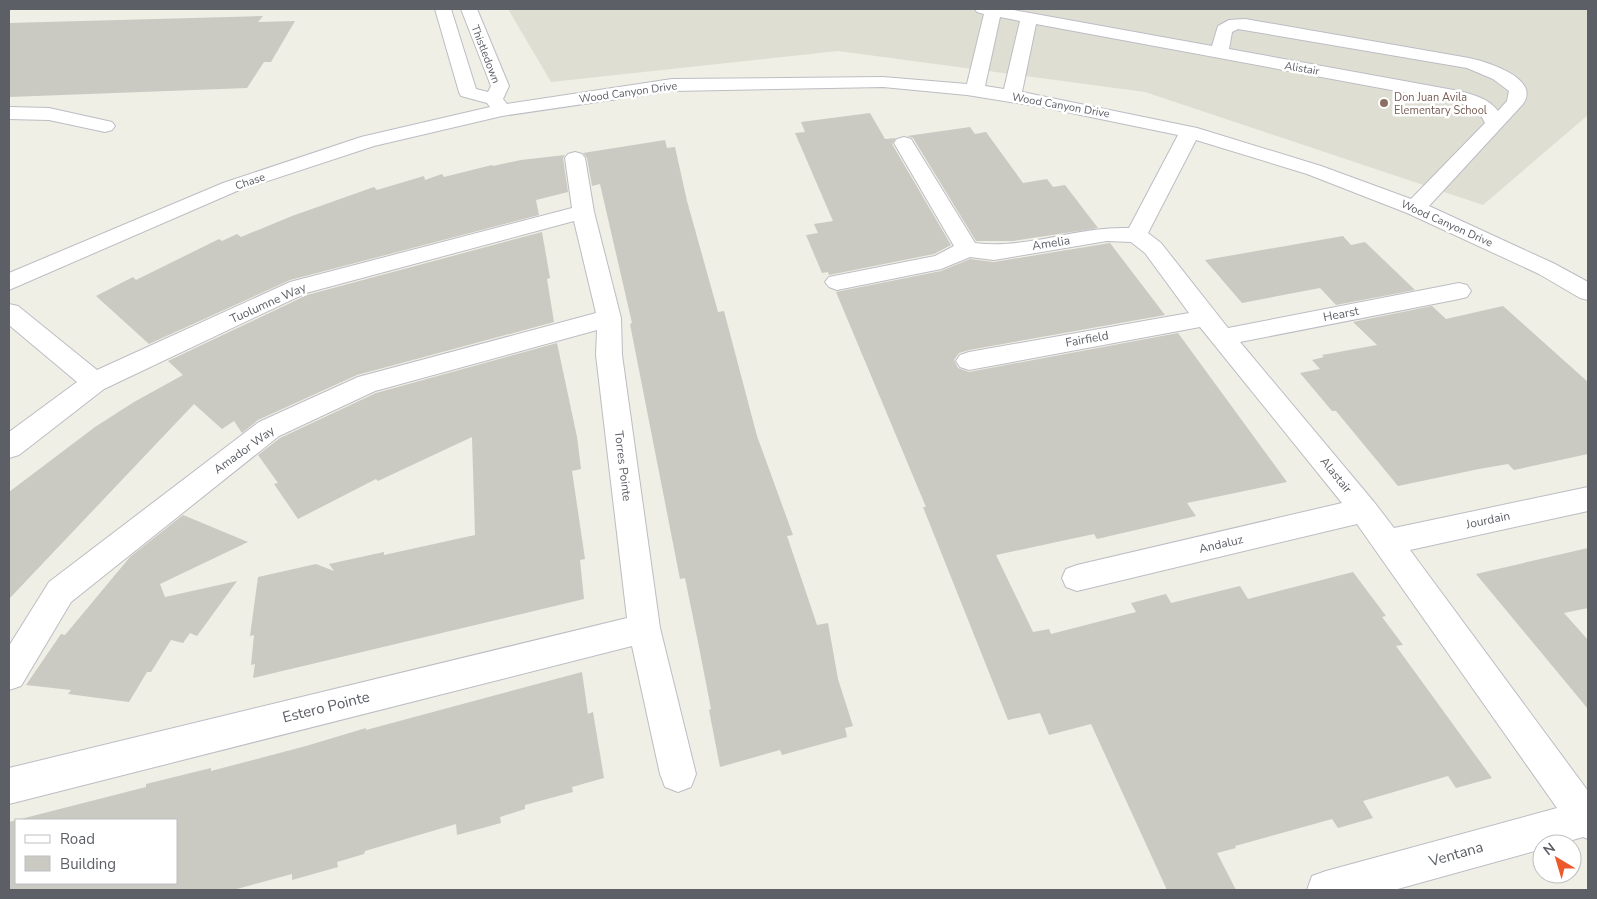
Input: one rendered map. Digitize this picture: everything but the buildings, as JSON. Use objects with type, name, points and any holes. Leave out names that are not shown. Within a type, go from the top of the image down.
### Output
[{"type":"street","name":"Thistledown","points":[[443,9],[468,92],[498,104],[500,86],[469,9]]},
{"type":"street","name":"Alistair","points":[[988,10],[1459,97],[1480,104],[1490,112],[1494,124]]},
{"type":"street","points":[[975,90],[988,10]]},
{"type":"street","points":[[1012,96],[1029,17]]},
{"type":"street","points":[[1220,52],[1224,30],[1236,24],[1245,24],[1469,62],[1503,76],[1518,90],[1519,96],[1516,102],[1415,208]]},
{"type":"street","name":"Wood Canyon Drive","points":[[498,104],[672,84],[883,82],[975,90],[1012,96],[1105,113],[1190,132],[1314,170],[1415,208],[1547,269],[1588,292]]},
{"type":"street","name":"Chase","points":[[9,282],[230,187],[368,141],[498,104]]},
{"type":"street","points":[[9,113],[49,114],[105,126]]},
{"type":"street","points":[[1136,235],[1190,132]]},
{"type":"street","points":[[836,282],[941,262],[967,249],[904,143]]},
{"type":"street","name":"Torres Pointe","points":[[575,158],[583,212],[609,318],[609,356],[644,628],[678,774]]},
{"type":"street","name":"Tuolumne Way","points":[[9,447],[94,382],[298,287],[583,212]]},
{"type":"street","name":"Amelia","points":[[967,249],[994,253],[1107,234],[1136,235]]},
{"type":"street","name":"Alastair","points":[[1136,235],[1153,248],[1389,542],[1587,820]]},
{"type":"street","name":"Hearst","points":[[1215,327],[1459,291]]},
{"type":"street","points":[[9,312],[94,382]]},
{"type":"street","name":"Amador Way","points":[[9,675],[60,592],[269,429],[367,384],[609,318]]},
{"type":"street","name":"Fairfield","points":[[968,361],[1215,327]]},
{"type":"street","name":"Jourdain","points":[[1389,542],[1588,498]]},
{"type":"street","name":"Andaluz","points":[[1077,578],[1364,510]]},
{"type":"street","name":"Estero Pointe","points":[[9,786],[644,628]]},
{"type":"street","name":"Ventana","points":[[1326,890],[1587,820]]},
{"type":"shaded area","name":"Don Juan Avila Elementary School","points":[[508,9],[1588,9],[1588,115],[1483,205],[1145,92],[838,51],[551,82]]},
{"type":"place","name":"Don Juan Avila Elementary School","points":[[1384,103]]}]
